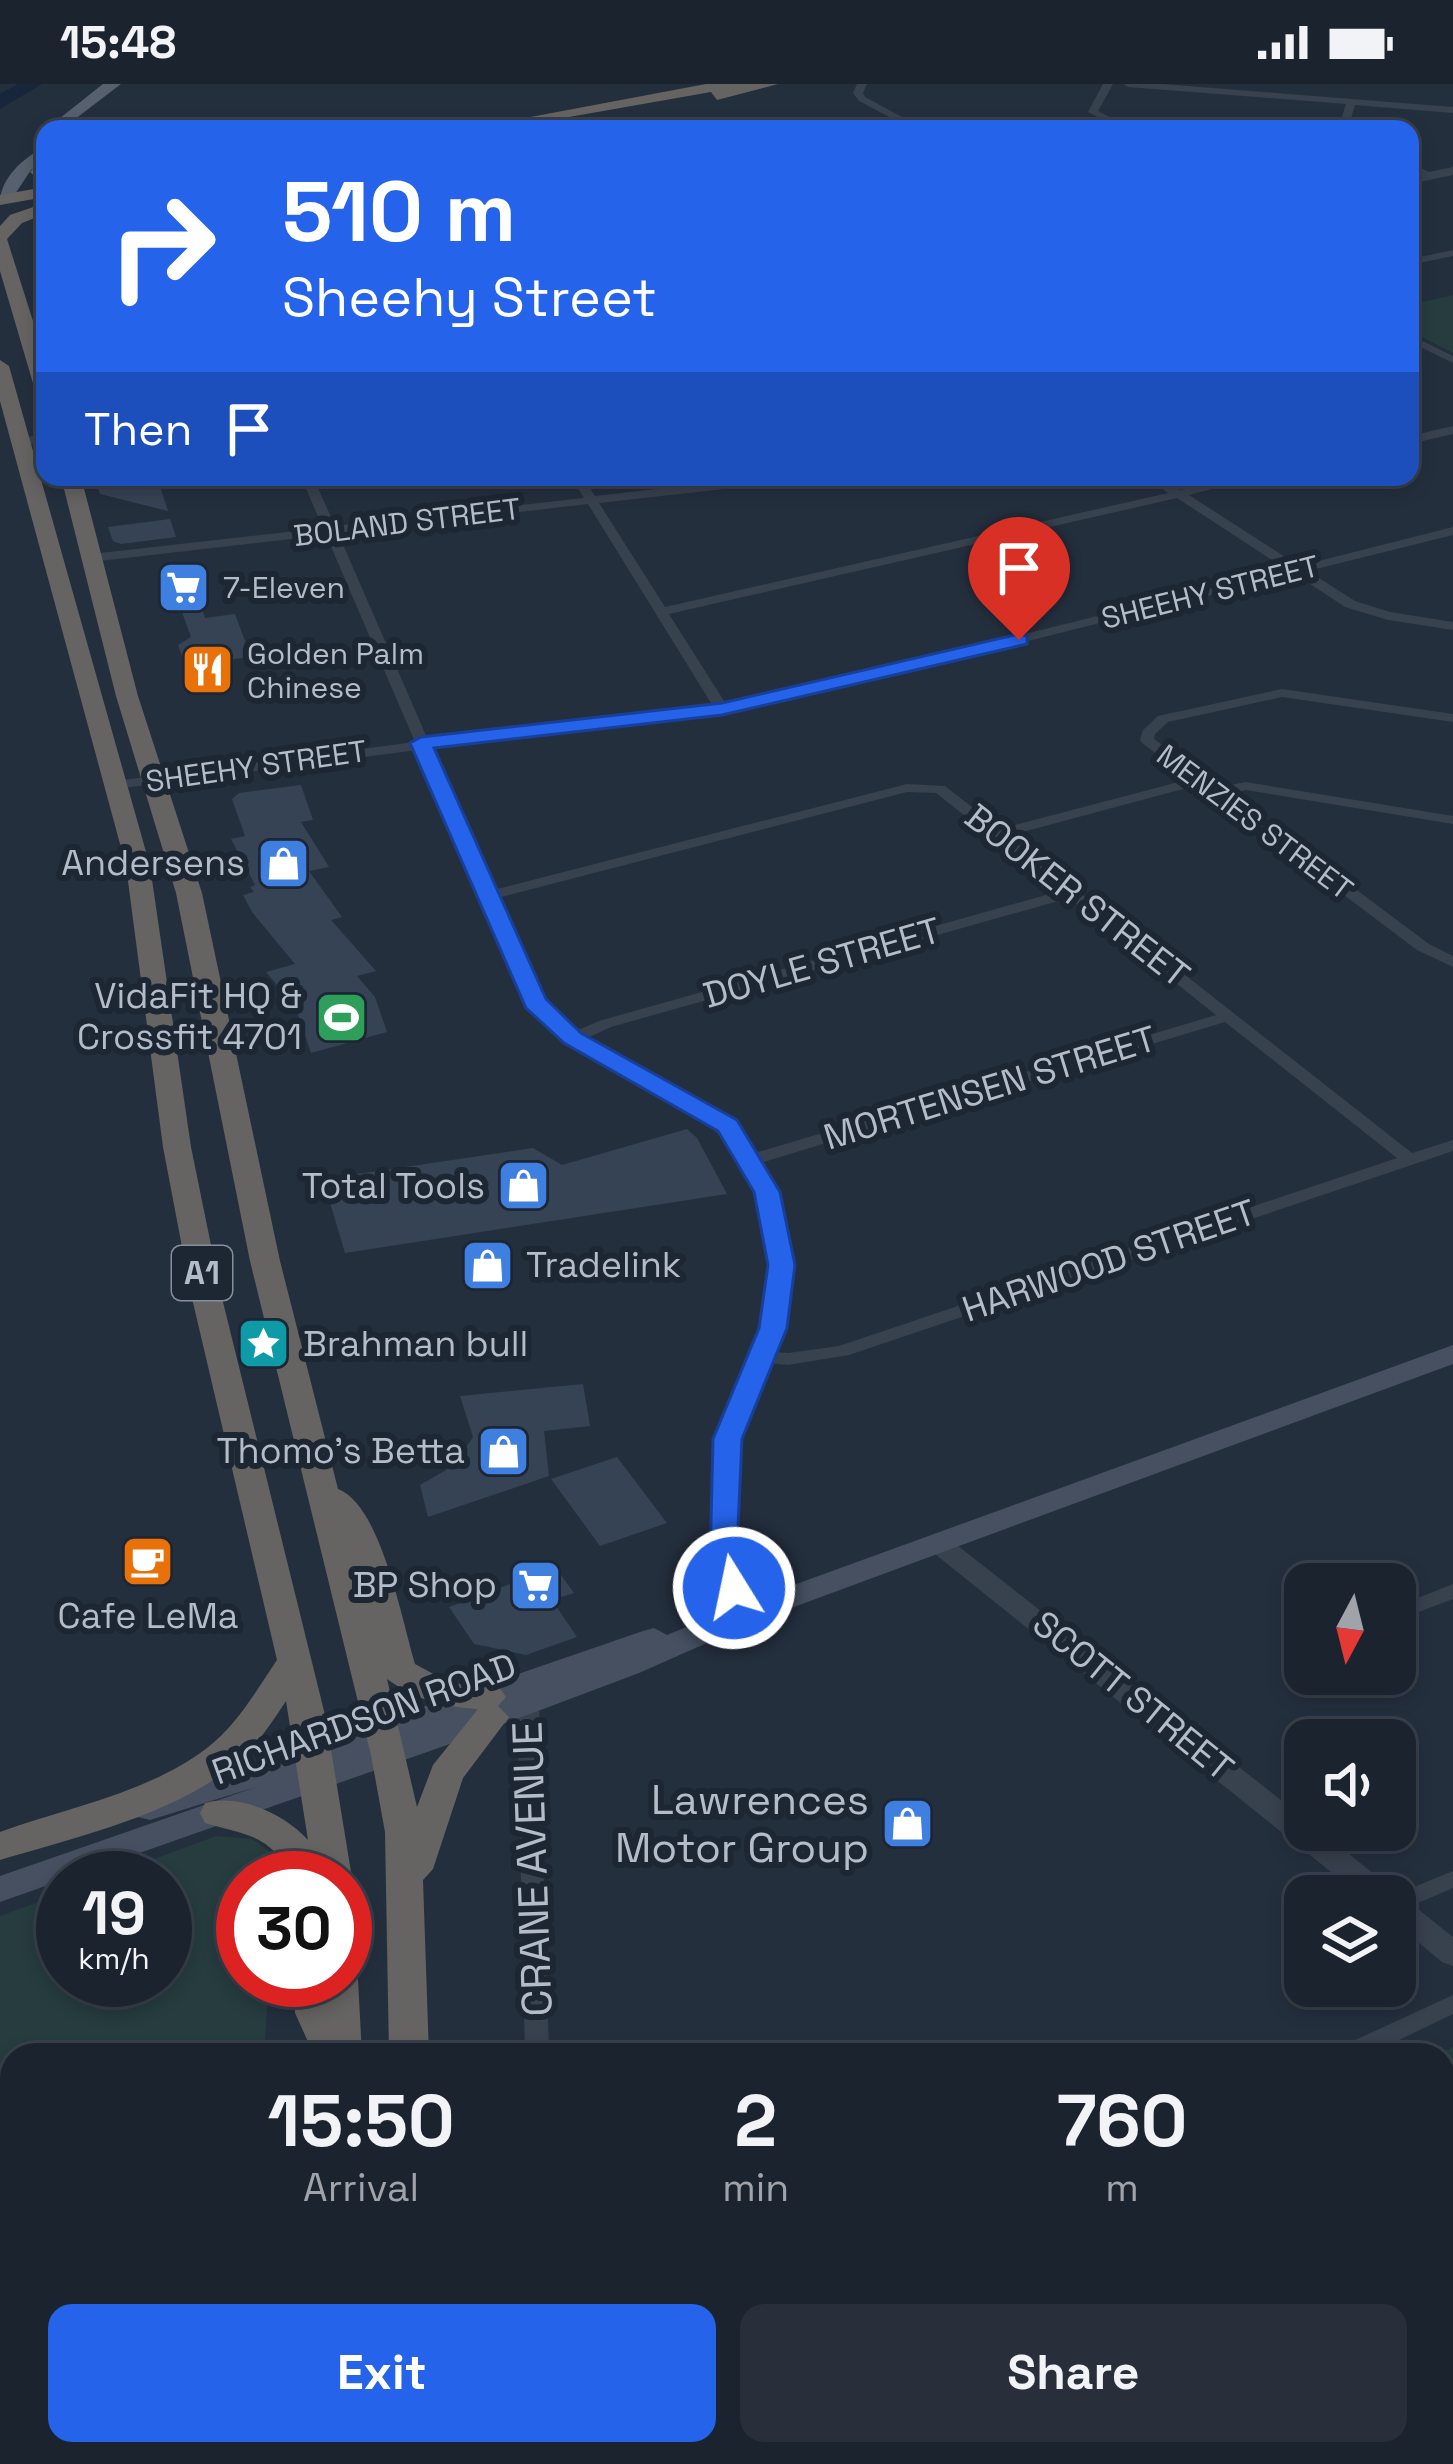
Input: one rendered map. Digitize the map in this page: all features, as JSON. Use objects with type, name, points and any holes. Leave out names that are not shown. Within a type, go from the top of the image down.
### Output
[{"type":"highway","points":[[526,120],[733,84]]},
{"type":"highway","points":[[571,120],[770,84]]},
{"type":"highway","points":[[0,223],[1,203],[36,201]]},
{"type":"highway","points":[[36,206],[16,219],[0,239],[36,360]]},
{"type":"highway","name":"A1","points":[[0,366],[33,443]]},
{"type":"highway","name":"A1","points":[[43,486],[138,866],[170,1108],[206,1294],[295,1660],[329,1851]]},
{"type":"highway","name":"A1","points":[[72,486],[128,696],[189,893],[265,1262],[386,1744],[403,1832],[409,2043]]},
{"type":"highway","points":[[327,1497],[344,1504],[360,1536],[399,1670],[421,1686],[449,1695],[506,1701]]},
{"type":"highway","points":[[0,1850],[166,1787],[225,1752],[242,1736],[295,1660]]},
{"type":"highway","points":[[407,1896],[436,1793],[463,1748],[506,1701]]},
{"type":"highway","points":[[218,1813],[253,1819],[280,1833],[297,1851]]},
{"type":"highway","points":[[315,2007],[331,2043]]},
{"type":"highway","points":[[338,2043],[339,2007]]},
{"type":"main road","points":[[64,120],[113,84]]},
{"type":"main road","points":[[87,120],[134,84]]},
{"type":"main road","points":[[0,171],[36,142]]},
{"type":"main road","points":[[1,203],[36,159]]},
{"type":"main road","name":"RICHARDSON ROAD","points":[[0,1850],[317,1768],[1453,1354]]},
{"type":"main road","name":"RICHARDSON ROAD","points":[[0,1889],[218,1813],[317,1768]]},
{"type":"street","points":[[862,84],[858,93],[862,99],[902,120]]},
{"type":"street","points":[[1108,84],[1093,112],[1109,120]]},
{"type":"street","points":[[1128,84],[1453,110]]},
{"type":"street","points":[[1346,120],[1351,102]]},
{"type":"street","points":[[1419,170],[1430,176]]},
{"type":"street","points":[[1419,178],[1453,171]]},
{"type":"street","points":[[1419,260],[1453,253]]},
{"type":"street","points":[[1419,344],[1453,361]]},
{"type":"street","points":[[1419,438],[1453,430]]},
{"type":"street","points":[[310,486],[535,1003],[573,1038],[728,1126],[751,1160],[774,1214],[782,1265],[773,1328],[738,1406],[722,1477],[725,1562],[750,1612]]},
{"type":"street","points":[[582,486],[722,709]]},
{"type":"street","name":"BOLAND STREET","points":[[91,558],[717,486]]},
{"type":"street","points":[[1167,486],[1367,611],[1453,626]]},
{"type":"street","points":[[661,612],[1214,486]]},
{"type":"street","name":"SHEEHY STREET","points":[[115,785],[788,697],[1453,531]]},
{"type":"street","name":"MENZIES STREET","points":[[1453,718],[1282,693],[1163,719],[1147,740],[1423,947],[1453,962]]},
{"type":"street","points":[[998,834],[1198,781]]},
{"type":"street","points":[[1215,792],[1246,787],[1453,820]]},
{"type":"street","name":"BOOKER STREET","points":[[487,896],[907,788],[940,790],[1409,1160]]},
{"type":"street","name":"DOYLE STREET","points":[[573,1038],[605,1024],[1072,893]]},
{"type":"street","name":"MORTENSEN STREET","points":[[751,1160],[1228,1016]]},
{"type":"street","name":"HARWOOD STREET","points":[[761,1356],[788,1359],[842,1351],[1453,1145]]},
{"type":"street","name":"SCOTT STREET","points":[[940,1544],[1356,1875]]},
{"type":"street","points":[[1416,1606],[1453,1591]]},
{"type":"street","name":"CRANE AVENUE","points":[[506,1701],[536,2043]]},
{"type":"street","points":[[1416,1896],[1453,1879]]},
{"type":"street","points":[[1416,1923],[1453,1954]]},
{"type":"street","points":[[1371,2043],[1453,2004]]},
{"type":"green space","points":[[1453,295],[1453,353],[1419,336],[1419,303]]},
{"type":"green space","points":[[216,1836],[252,1839],[269,1851],[216,1851],[216,2007],[267,2007],[265,2043],[0,2043],[0,1916],[36,1903],[36,2007],[192,2007],[192,1851],[176,1851]]},
{"type":"building","points":[[98,486],[160,486],[168,511],[100,494]]},
{"type":"building","points":[[170,519],[176,537],[121,544],[113,541],[108,527]]},
{"type":"building","points":[[191,571],[205,618],[235,614],[251,657],[185,665],[178,645],[191,637],[168,574]]},
{"type":"building","points":[[301,785],[313,820],[301,822],[329,867],[309,871],[342,917],[331,920],[376,971],[357,976],[375,997],[387,1032],[311,1053],[289,988],[281,990],[266,972],[295,964],[243,895],[254,892],[250,887],[255,885],[231,839],[245,836],[232,799],[239,793]]},
{"type":"building","name":"Total Tools","points":[[687,1129],[697,1138],[727,1194],[345,1253],[323,1179],[533,1148],[562,1165]]},
{"type":"building","name":"Thomo's Betta","points":[[583,1384],[590,1426],[544,1431],[549,1476],[428,1517],[420,1485],[453,1466],[473,1437],[460,1396]]},
{"type":"building","points":[[617,1457],[667,1523],[600,1546],[551,1479]]},
{"type":"building","points":[[555,1567],[574,1593],[552,1600],[577,1637],[526,1655],[474,1644],[449,1607]]},
{"type":"waterway","points":[[0,103],[32,84]]},
{"type":"place","name":"7-Eleven","points":[[184,587]]},
{"type":"place","name":"Golden Palm Chinese","points":[[208,670]]},
{"type":"place","name":"Andersens","points":[[284,863]]},
{"type":"place","name":"VidaFit HQ & Crossfit 4701","points":[[341,1017]]},
{"type":"place","name":"Total Tools","points":[[524,1186]]},
{"type":"place","name":"Tradelink","points":[[487,1265]]},
{"type":"place","name":"Brahman bull","points":[[264,1344]]},
{"type":"place","name":"Thomo's Betta","points":[[504,1451]]},
{"type":"place","name":"Cafe LeMa","points":[[148,1561]]},
{"type":"place","name":"BP Shop","points":[[536,1585]]},
{"type":"place","name":"Lawrences Motor Group","points":[[908,1823]]},
{"type":"route","points":[[734,1588],[725,1562],[722,1477],[738,1406],[773,1328],[782,1265],[767,1192],[728,1126],[573,1038],[535,1003],[421,743],[722,709],[1019,640]]}]
